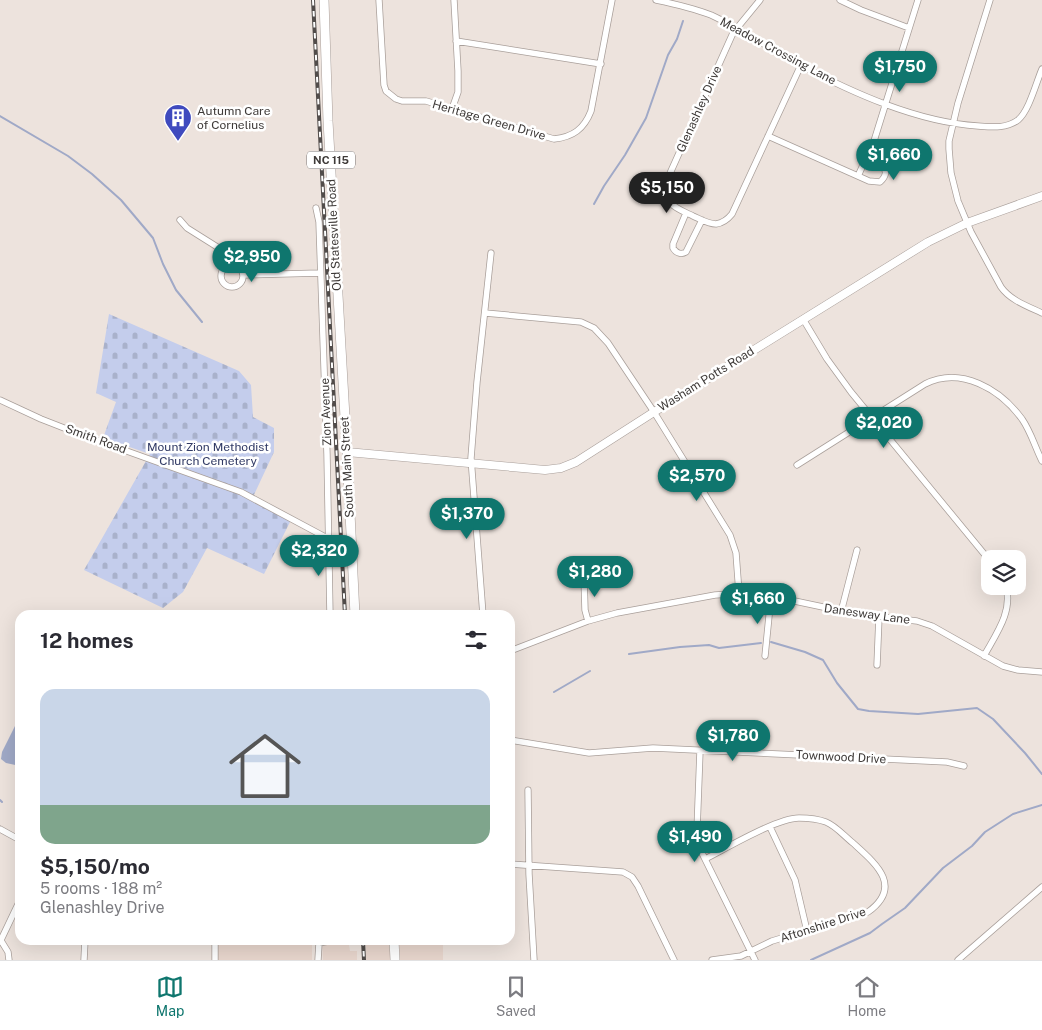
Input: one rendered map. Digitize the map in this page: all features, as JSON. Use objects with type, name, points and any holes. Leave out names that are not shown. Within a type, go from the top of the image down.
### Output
[{"type":"main road","name":"Old Statesville Road","points":[[324,0],[338,320]]},
{"type":"main road","name":"South Main Street","points":[[338,320],[355,610]]},
{"type":"main road","points":[[394,945],[395,960]]},
{"type":"street","name":"Heritage Green Drive","points":[[379,0],[384,85],[386,90],[396,99],[426,102],[554,139],[563,138],[578,132],[589,118],[594,102],[612,0]]},
{"type":"street","points":[[452,109],[458,92],[454,0]]},
{"type":"street","name":"Meadow Crossing Lane","points":[[656,0],[711,15],[801,65],[854,91],[886,104],[953,124],[1000,127],[1017,120],[1025,111],[1042,69]]},
{"type":"street","name":"Glenashley Drive","points":[[760,0],[736,29],[727,45],[665,187],[665,193],[672,206],[714,224],[722,222],[732,214],[801,65]]},
{"type":"street","points":[[840,0],[909,28]]},
{"type":"street","points":[[858,176],[867,158],[886,104],[918,0]]},
{"type":"street","points":[[990,0],[953,124],[949,149],[951,173],[956,195],[967,223],[1005,292],[1014,299],[1042,313]]},
{"type":"street","points":[[456,41],[601,64]]},
{"type":"street","points":[[768,136],[858,176],[877,182],[883,179],[884,168],[882,164],[867,158]]},
{"type":"street","name":"Washam Potts Road","points":[[347,452],[545,470],[561,468],[592,453],[654,412],[928,242],[967,223],[1042,196]]},
{"type":"street","name":"Zion Avenue","points":[[316,208],[320,273],[330,610]]},
{"type":"street","points":[[686,213],[673,244],[673,248],[678,253],[683,254],[686,252],[702,220]]},
{"type":"street","points":[[180,220],[187,228],[227,254],[232,265]]},
{"type":"street","points":[[483,610],[471,463],[492,253]]},
{"type":"street","points":[[232,265],[240,267],[243,275],[242,281],[236,286],[228,286],[222,278],[222,271],[226,266],[232,265]]},
{"type":"street","points":[[243,275],[320,273]]},
{"type":"street","points":[[485,313],[546,320],[575,321],[588,325],[600,333],[654,412],[730,535],[736,553],[739,593]]},
{"type":"street","points":[[803,319],[836,372],[982,550]]},
{"type":"street","points":[[797,465],[931,381],[945,377],[971,380],[988,388],[1012,408],[1027,428],[1042,461]]},
{"type":"street","name":"Smith Road","points":[[0,400],[82,435],[241,492],[329,540]]},
{"type":"street","points":[[841,612],[857,550]]},
{"type":"street","points":[[584,577],[585,610],[588,621]]},
{"type":"street","name":"Danesway Lane","points":[[515,649],[588,621],[635,609],[715,595],[739,593],[771,596],[841,612],[923,622],[1011,669],[1042,672]]},
{"type":"street","points":[[984,656],[1005,618],[1008,602],[1007,595]]},
{"type":"street","points":[[765,656],[771,596]]},
{"type":"street","points":[[877,665],[879,617]]},
{"type":"street","name":"Townwood Drive","points":[[515,741],[589,753],[646,748],[947,762],[964,766]]},
{"type":"street","points":[[700,751],[697,830],[699,843],[755,960]]},
{"type":"street","points":[[528,790],[529,865],[534,960]]},
{"type":"street","name":"Aftonshire Drive","points":[[705,859],[770,827],[784,821],[799,818],[826,822],[837,828],[876,863],[885,881],[884,892],[879,901],[873,908],[858,915],[772,941],[741,956],[712,960]]},
{"type":"street","points":[[770,827],[795,880],[806,931]]},
{"type":"street","points":[[0,829],[15,837]]},
{"type":"street","points":[[515,864],[623,872],[628,874],[638,886],[674,960]]},
{"type":"street","points":[[958,960],[1042,887]]},
{"type":"street","points":[[9,960],[8,952],[1,940],[15,911]]},
{"type":"street","points":[[84,960],[85,945]]},
{"type":"street","points":[[215,945],[215,960]]},
{"type":"street","points":[[318,960],[319,945]]},
{"type":"shaded area","points":[[15,726],[15,765],[6,763],[1,759],[2,752]]},
{"type":"shaded area","points":[[218,945],[312,945],[312,960],[218,960]]},
{"type":"shaded area","points":[[322,945],[349,945],[350,951],[357,951],[357,960],[323,960]]},
{"type":"shaded area","points":[[366,945],[390,945],[390,960],[366,960]]},
{"type":"shaded area","points":[[399,945],[443,945],[443,960],[400,960]]},
{"type":"green space","name":"Mount Zion Methodist Church Cemetery","points":[[109,314],[239,371],[251,385],[253,417],[274,428],[274,452],[252,499],[291,520],[264,574],[207,548],[183,592],[163,608],[84,570],[150,454],[103,438],[116,402],[96,393]]},
{"type":"waterway","points":[[594,204],[646,118],[668,55],[677,39],[683,21]]},
{"type":"waterway","points":[[0,116],[68,156],[121,200],[153,238],[176,290],[202,322]]},
{"type":"waterway","points":[[771,642],[805,652],[823,660],[837,683],[858,709],[918,714],[977,708],[993,719],[1042,774]]},
{"type":"waterway","points":[[629,654],[680,647],[709,645],[719,648],[761,643]]},
{"type":"waterway","points":[[554,692],[590,671]]},
{"type":"waterway","points":[[811,960],[870,933],[905,908],[943,868],[972,846],[985,832],[1013,814],[1042,805]]},
{"type":"railway","points":[[313,0],[345,610]]},
{"type":"railway","points":[[363,945],[364,960]]},
{"type":"place","name":"Autumn Care of Cornelius","points":[[178,142]]}]
